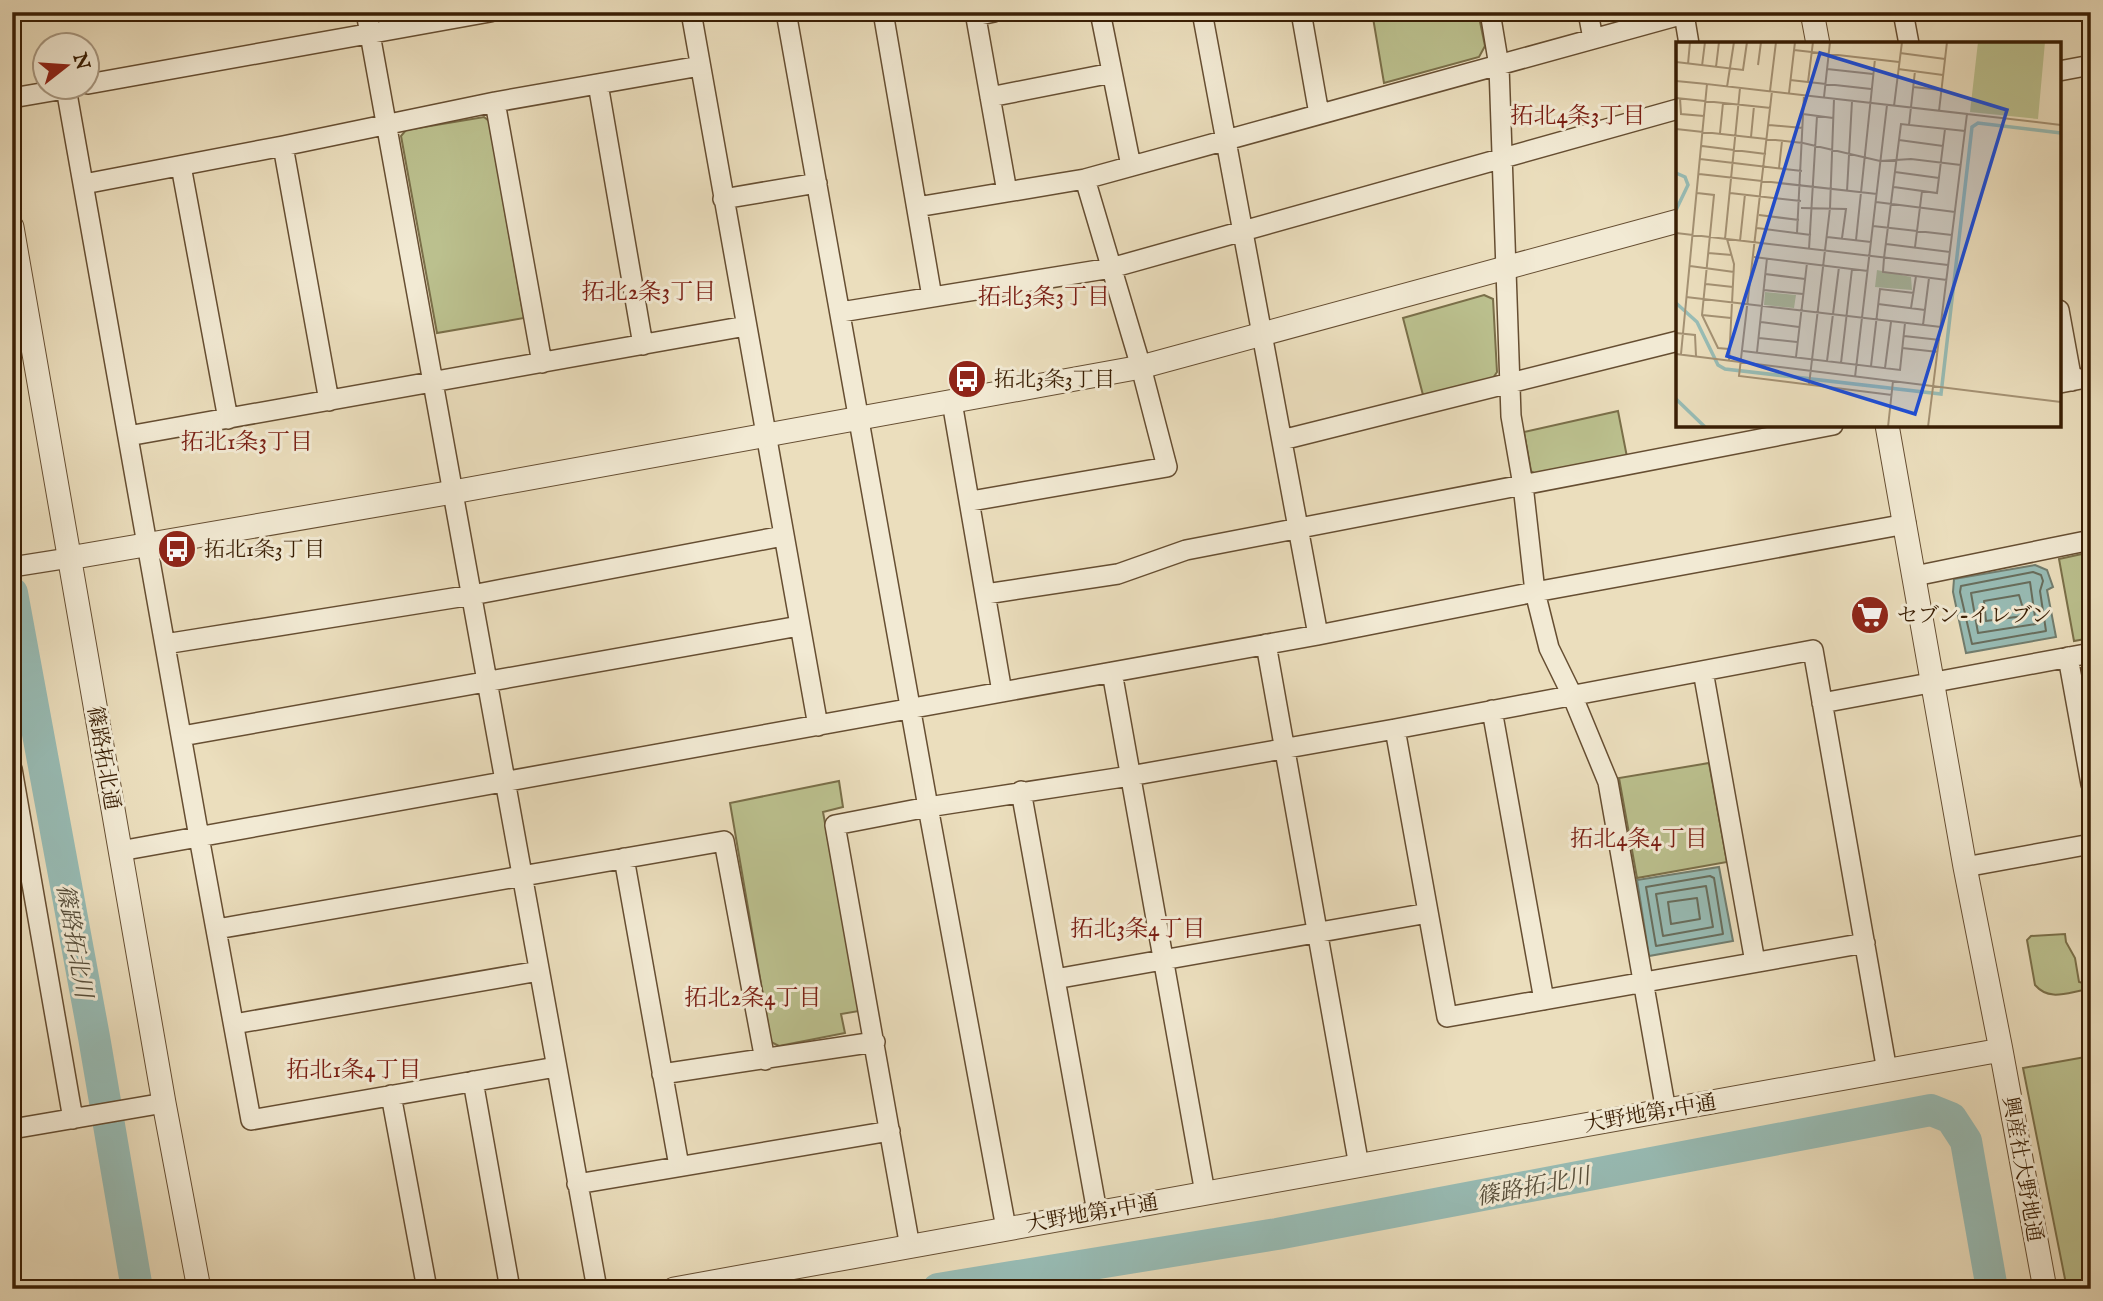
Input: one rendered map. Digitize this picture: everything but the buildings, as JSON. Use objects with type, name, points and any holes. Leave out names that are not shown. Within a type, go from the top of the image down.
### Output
[{"type":"street","points":[[366,12],[597,1289]]},
{"type":"street","points":[[102,82],[490,12]]},
{"type":"street","points":[[691,12],[818,726]]},
{"type":"street","points":[[786,12],[1006,1228]]},
{"type":"street","points":[[883,12],[932,297]]},
{"type":"street","points":[[1100,12],[1131,166]]},
{"type":"street","points":[[1202,12],[1318,635]]},
{"type":"street","points":[[1301,12],[1319,114]]},
{"type":"street","points":[[1490,12],[1499,66],[1511,416],[1523,485],[1535,592],[1549,648],[1573,695],[1608,782],[1666,1111]]},
{"type":"street","points":[[1588,12],[1593,39]]},
{"type":"street","points":[[1812,12],[1818,42]]},
{"type":"street","points":[[1903,12],[1909,42]]},
{"type":"street","points":[[981,13],[990,97],[1007,192]]},
{"type":"street","points":[[917,207],[1085,179],[1688,13],[1689,42]]},
{"type":"street","points":[[2061,71],[2091,65]]},
{"type":"street","points":[[84,184],[495,102],[700,66]]},
{"type":"street","points":[[990,97],[1112,73]]},
{"type":"street","points":[[598,84],[643,345]]},
{"type":"street","points":[[12,98],[32,94]]},
{"type":"street","points":[[70,102],[198,837],[251,1120],[556,1067]]},
{"type":"street","points":[[495,102],[542,363]]},
{"type":"street","points":[[841,312],[1111,268],[1676,110]]},
{"type":"street","points":[[283,146],[329,401]]},
{"type":"street","points":[[181,166],[228,419]]},
{"type":"street","points":[[971,501],[1167,467],[1141,367],[1085,179]]},
{"type":"street","points":[[723,199],[817,183]]},
{"type":"street","points":[[12,567],[453,492],[1141,367],[1676,222]]},
{"type":"street","name":"篠路拓北通","points":[[12,227],[164,1103],[200,1289]]},
{"type":"street","points":[[2061,319],[2074,380]]},
{"type":"street","points":[[128,436],[746,326]]},
{"type":"street","points":[[1282,440],[1676,341]]},
{"type":"street","points":[[952,401],[1002,692]]},
{"type":"street","points":[[986,594],[1118,574],[1186,550],[1823,427]]},
{"type":"street","points":[[1887,427],[1965,867],[2001,1050]]},
{"type":"street","points":[[120,851],[1318,635],[1906,524]]},
{"type":"street","points":[[165,644],[472,595],[783,536]]},
{"type":"street","points":[[1915,576],[2091,540]]},
{"type":"street","points":[[182,736],[799,626]]},
{"type":"street","points":[[1266,644],[1359,1166]]},
{"type":"street","points":[[910,1247],[835,825],[928,807],[1130,776],[1395,729],[1813,650],[1888,1071]]},
{"type":"street","points":[[1822,703],[2091,653]]},
{"type":"street","points":[[2068,657],[2091,784]]},
{"type":"street","points":[[1703,671],[1755,962]]},
{"type":"street","points":[[1112,672],[1205,1193]]},
{"type":"street","points":[[1492,710],[1544,1000]]},
{"type":"street","points":[[1395,729],[1447,1017],[1864,943]]},
{"type":"street","points":[[12,769],[79,1118]]},
{"type":"street","points":[[1021,791],[1097,1212]]},
{"type":"street","points":[[217,929],[724,841],[765,1060]]},
{"type":"street","points":[[1965,867],[2091,844]]},
{"type":"street","points":[[624,858],[679,1167]]},
{"type":"street","points":[[1055,979],[1428,912]]},
{"type":"street","points":[[234,1024],[539,971]]},
{"type":"street","points":[[662,1074],[875,1042]]},
{"type":"street","name":"大野地第1中通","points":[[674,1289],[2001,1050]]},
{"type":"street","name":"興産社大野地通","points":[[2001,1050],[2045,1289]]},
{"type":"street","points":[[473,1081],[510,1289]]},
{"type":"street","points":[[391,1095],[427,1289]]},
{"type":"street","points":[[12,1129],[164,1103]]},
{"type":"street","points":[[577,1184],[890,1130]]},
{"type":"green space","points":[[1372,12],[1478,12],[1485,46],[1479,57],[1384,83]]},
{"type":"green space","points":[[484,117],[489,121],[524,318],[437,333],[401,136],[406,130]]},
{"type":"green space","points":[[1484,295],[1493,299],[1497,372],[1493,378],[1423,395],[1403,318]]},
{"type":"green space","points":[[1618,411],[1627,457],[1539,476],[1531,471],[1524,432]]},
{"type":"green space","points":[[2091,552],[2091,638],[2074,641],[2059,559]]},
{"type":"green space","points":[[1709,763],[1727,862],[1637,878],[1619,778]]},
{"type":"green space","points":[[839,781],[843,807],[823,812],[859,1011],[841,1014],[845,1033],[779,1046],[771,1042],[730,803]]},
{"type":"green space","points":[[2065,934],[2066,942],[2075,958],[2079,982],[2083,983],[2084,990],[2058,995],[2046,993],[2035,985],[2027,940],[2031,936]]},
{"type":"green space","points":[[2091,1056],[2091,1289],[2067,1289],[2023,1068]]},
{"type":"water","points":[[2035,565],[2047,570],[2053,587],[2047,590],[2056,637],[1966,653],[1953,592],[1954,579]]},
{"type":"water","points":[[1719,867],[1733,941],[1649,956],[1637,880]]},
{"type":"waterway","name":"篠路拓北川","points":[[12,593],[94,1037],[137,1289]]},
{"type":"waterway","name":"篠路拓北川","points":[[938,1289],[1277,1234],[1931,1110],[1951,1118],[1966,1141],[1992,1289]]},
{"type":"place","name":"拓北3条3丁目","points":[[967,379]]},
{"type":"place","name":"拓北1条3丁目","points":[[177,549]]},
{"type":"place","name":"セブン-イレブン","points":[[1870,615]]},
{"type":"district","name":"拓北4条3丁目","points":[[1578,115]]},
{"type":"district","name":"拓北2条3丁目","points":[[649,291]]},
{"type":"district","name":"拓北3条3丁目","points":[[1044,296]]},
{"type":"district","name":"拓北1条3丁目","points":[[247,441]]},
{"type":"district","name":"拓北4条4丁目","points":[[1639,838]]},
{"type":"district","name":"拓北3条4丁目","points":[[1138,928]]},
{"type":"district","name":"拓北2条4丁目","points":[[753,997]]},
{"type":"district","name":"拓北1条4丁目","points":[[354,1069]]}]
